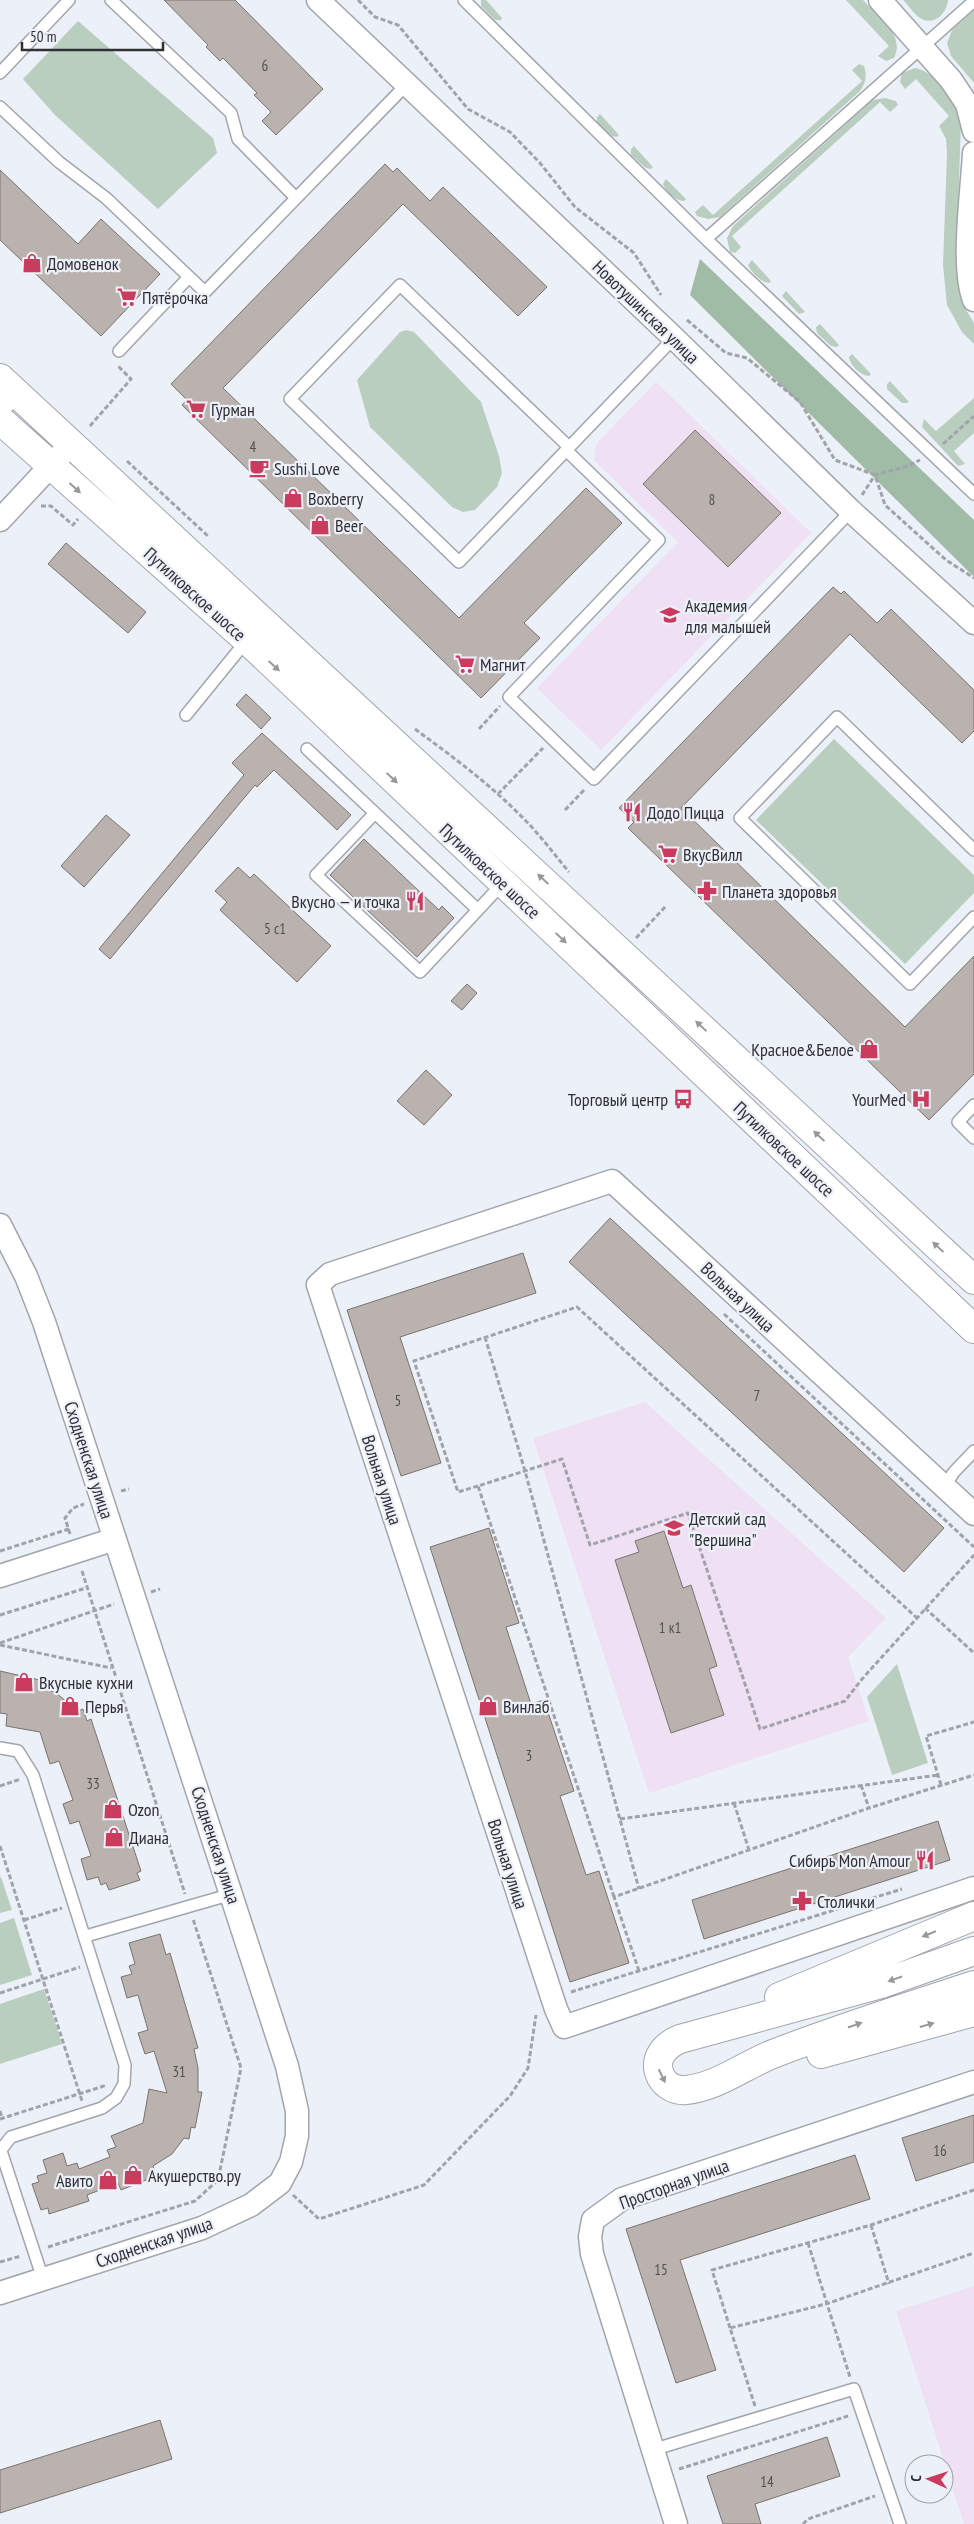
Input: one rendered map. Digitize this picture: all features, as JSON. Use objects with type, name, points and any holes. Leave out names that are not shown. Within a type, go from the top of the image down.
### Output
[{"type":"main road","name":"Путилковское шоссе","points":[[5,392],[70,445],[481,821],[974,1280]]},
{"type":"main road","name":"Путилковское шоссе","points":[[0,420],[247,640],[974,1329]]},
{"type":"main road","points":[[974,1916],[672,2042],[661,2053],[658,2061],[661,2077],[666,2084],[680,2091],[974,2012]]},
{"type":"main road","points":[[680,2039],[881,1984],[974,1951]]},
{"type":"main road","points":[[711,2083],[772,2054],[974,1984]]},
{"type":"street","name":"Новотушинская улица","points":[[318,0],[674,338],[851,511],[974,623]]},
{"type":"street","points":[[880,0],[951,80],[967,104],[974,131]]},
{"type":"street","points":[[974,153],[968,262],[969,288],[974,300]]},
{"type":"street","points":[[0,520],[70,445]]},
{"type":"street","name":"Вольная улица","points":[[974,1514],[612,1181],[330,1274],[318,1285],[556,2009],[564,2027],[974,1888]]},
{"type":"street","name":"Сходненская улица","points":[[0,1225],[26,1276],[44,1322],[232,1894],[287,2066],[297,2111],[297,2136],[294,2153],[287,2172],[280,2183],[266,2196],[202,2228],[0,2293]]},
{"type":"street","points":[[0,1576],[115,1538]]},
{"type":"street","name":"Просторная улица","points":[[676,2524],[659,2448],[592,2254],[590,2237],[593,2220],[622,2199],[974,2082]]},
{"type":"lane","points":[[0,73],[69,0]]},
{"type":"lane","points":[[111,0],[231,113],[238,139],[296,198]]},
{"type":"lane","points":[[464,0],[706,239],[974,494]]},
{"type":"lane","points":[[706,239],[974,1]]},
{"type":"lane","points":[[0,107],[58,162],[106,198],[205,292],[407,84]]},
{"type":"lane","points":[[119,351],[189,277]]},
{"type":"lane","points":[[674,338],[567,449],[459,562],[290,399],[400,285],[567,449],[659,540],[509,697],[594,779],[851,511]]},
{"type":"lane","points":[[186,715],[247,640]]},
{"type":"lane","points":[[974,850],[837,718],[740,818],[910,984],[974,918]]},
{"type":"lane","points":[[307,749],[478,910]]},
{"type":"lane","points":[[375,813],[316,875],[420,972],[503,883]]},
{"type":"lane","points":[[974,1105],[958,1122],[974,1138]]},
{"type":"lane","points":[[944,1486],[954,1472],[974,1451]]},
{"type":"lane","points":[[0,1748],[18,1752],[33,1775],[86,1936],[123,2057],[124,2079],[116,2098],[102,2108],[11,2137],[1,2151],[43,2279]]},
{"type":"lane","points":[[86,1936],[232,1894]]},
{"type":"lane","points":[[659,2448],[854,2389],[900,2524]]},
{"type":"path","points":[[358,0],[375,17],[398,25],[468,109],[510,132],[540,163],[575,207],[634,253],[663,298]]},
{"type":"path","points":[[684,317],[726,353],[747,358],[800,402],[835,460],[876,475],[908,466],[932,454],[974,416]]},
{"type":"path","points":[[90,426],[131,378],[111,360],[119,351]]},
{"type":"path","points":[[851,511],[876,475]]},
{"type":"path","points":[[876,475],[884,505],[946,560],[974,578]]},
{"type":"path","points":[[38,508],[43,505],[51,506],[73,525]]},
{"type":"path","points":[[478,729],[509,697]]},
{"type":"path","points":[[498,794],[552,738]]},
{"type":"path","points":[[565,810],[594,779]]},
{"type":"path","points":[[632,942],[666,906]]},
{"type":"path","points":[[917,1618],[578,1307],[414,1361],[458,1492],[562,1459],[590,1545],[688,1513],[760,1729],[845,1701],[974,1555]]},
{"type":"path","points":[[718,1309],[974,1547]]},
{"type":"path","points":[[485,1337],[524,1471],[639,1889]]},
{"type":"path","points":[[478,1486],[638,1971]]},
{"type":"path","points":[[0,1551],[69,1529]]},
{"type":"path","points":[[0,1615],[86,1588]]},
{"type":"path","points":[[0,1644],[160,1589]]},
{"type":"path","points":[[926,1608],[974,1653]]},
{"type":"path","points":[[0,1644],[112,1668]]},
{"type":"path","points":[[941,1785],[926,1736],[974,1722]]},
{"type":"path","points":[[620,1819],[938,1774]]},
{"type":"path","points":[[614,1897],[869,1808],[974,1775]]},
{"type":"path","points":[[861,1785],[869,1808]]},
{"type":"path","points":[[734,1803],[749,1850]]},
{"type":"path","points":[[0,1846],[86,2113]]},
{"type":"path","points":[[24,1920],[75,1904]]},
{"type":"path","points":[[0,1992],[94,1962]]},
{"type":"path","points":[[0,2111],[1,2118],[124,2079]]},
{"type":"path","points":[[759,2419],[712,2270],[870,2225],[974,2190]]},
{"type":"path","points":[[870,2225],[890,2284]]},
{"type":"path","points":[[808,2243],[854,2389]]},
{"type":"path","points":[[730,2328],[826,2304],[890,2284],[974,2254]]},
{"type":"path","points":[[659,2448],[674,2470],[848,2415],[851,2424]]},
{"type":"path","points":[[871,2488],[877,2506]]},
{"type":"path","points":[[803,2524],[808,2519],[890,2492]]},
{"type":"shaded area","name":"Академия для малышей","points":[[656,382],[811,533],[601,750],[537,688],[678,542],[594,460],[596,444]]},
{"type":"shaded area","name":"Детский сад \"Вершина\"","points":[[645,1402],[886,1618],[848,1657],[869,1721],[649,1793],[533,1438]]},
{"type":"shaded area","points":[[974,2286],[974,2524],[964,2524],[954,2493],[954,2454],[942,2454],[896,2311]]},
{"type":"green space","points":[[481,0],[486,0],[502,18],[501,20],[495,20],[481,6]]},
{"type":"green space","points":[[846,0],[863,0],[888,26],[896,41],[897,50],[894,58],[886,61],[878,56],[889,46]]},
{"type":"green space","points":[[903,0],[948,0],[942,14],[935,20],[930,21],[920,18]]},
{"type":"green space","points":[[974,10],[974,83],[951,56],[947,43],[952,30]]},
{"type":"green space","points":[[78,21],[213,138],[217,153],[158,209],[55,115],[23,79]]},
{"type":"green space","points":[[859,64],[864,66],[866,76],[860,91],[720,217],[708,219],[697,216],[695,212],[703,205],[713,215],[862,81],[852,70]]},
{"type":"green space","points":[[915,68],[931,75],[938,81],[950,96],[961,121],[956,272],[965,308],[974,323],[974,344],[962,332],[947,305],[943,265],[947,153],[946,139],[939,126],[949,116],[916,79],[905,89],[900,82],[902,73]]},
{"type":"green space","points":[[885,98],[896,101],[898,105],[890,112],[880,102],[732,236],[741,247],[735,253],[730,252],[727,238],[733,226],[873,100]]},
{"type":"green space","points":[[600,114],[619,135],[617,137],[612,136],[597,123],[597,117]]},
{"type":"green space","points":[[634,146],[653,167],[651,169],[646,168],[631,155],[631,149]]},
{"type":"green space","points":[[666,179],[686,199],[684,201],[674,197],[666,190],[663,184]]},
{"type":"green space","points":[[700,259],[974,520],[974,577],[690,295]]},
{"type":"green space","points":[[752,260],[771,281],[769,283],[760,279],[752,271],[748,265]]},
{"type":"green space","points":[[786,291],[805,312],[799,314],[782,296]]},
{"type":"green space","points":[[820,324],[839,345],[837,347],[831,346],[817,333],[816,327]]},
{"type":"green space","points":[[406,330],[414,332],[481,402],[499,456],[502,473],[497,487],[475,510],[463,512],[452,507],[370,427],[357,380],[400,332]]},
{"type":"green space","points":[[852,354],[871,374],[869,376],[862,374],[853,366],[849,357]]},
{"type":"green space","points":[[890,381],[909,402],[902,403],[887,389],[887,384]]},
{"type":"green space","points":[[974,398],[974,433],[954,451],[965,464],[958,466],[922,427],[924,419],[936,431]]},
{"type":"green space","points":[[834,739],[974,875],[974,893],[905,964],[756,820]]},
{"type":"green space","points":[[897,1664],[928,1763],[892,1775],[867,1697]]},
{"type":"green space","points":[[0,1878],[12,1910],[0,1913]]},
{"type":"green space","points":[[14,1918],[32,1975],[0,1985],[0,1923]]},
{"type":"green space","points":[[44,1989],[62,2044],[0,2064],[0,2004]]},
{"type":"building","points":[[164,0],[235,0],[323,89],[276,135],[262,121],[271,112],[254,95],[257,93],[223,58],[220,61],[206,47],[208,45]]},
{"type":"building","points":[[385,164],[393,172],[397,168],[430,201],[443,187],[547,287],[518,316],[403,204],[223,388],[459,618],[586,488],[622,523],[524,623],[540,638],[481,698],[182,405],[187,400],[171,384]]},
{"type":"building","points":[[0,170],[78,244],[101,219],[160,274],[101,336],[0,240]]},
{"type":"building","points":[[695,430],[781,513],[728,567],[643,484]]},
{"type":"building","points":[[66,543],[146,612],[128,633],[48,564]]},
{"type":"building","points":[[833,587],[841,594],[844,591],[877,623],[891,609],[974,690],[974,731],[962,743],[850,634],[681,808],[905,1027],[974,956],[974,1074],[929,1120],[628,828],[634,822],[619,808]]},
{"type":"building","points":[[246,694],[271,718],[261,729],[236,705]]},
{"type":"building","points":[[262,733],[351,815],[337,830],[274,770],[257,787],[255,785],[110,959],[99,949],[244,775],[232,763]]},
{"type":"building","points":[[106,815],[130,835],[84,887],[61,866]]},
{"type":"building","points":[[364,839],[439,910],[442,906],[454,918],[417,957],[330,875]]},
{"type":"building","points":[[238,867],[250,878],[254,874],[331,946],[297,982],[220,910],[227,902],[215,891]]},
{"type":"building","points":[[467,984],[477,993],[462,1010],[451,1001]]},
{"type":"building","points":[[426,1070],[452,1095],[424,1125],[397,1101]]},
{"type":"building","points":[[610,1218],[944,1528],[904,1572],[569,1262]]},
{"type":"building","points":[[523,1253],[536,1293],[400,1337],[441,1463],[401,1476],[347,1310]]},
{"type":"building","points":[[489,1528],[519,1623],[506,1627],[531,1704],[544,1700],[574,1791],[560,1796],[586,1875],[599,1871],[629,1963],[570,1982],[430,1547]]},
{"type":"building","points":[[664,1531],[683,1588],[691,1585],[717,1666],[709,1669],[724,1715],[671,1733],[615,1560],[639,1552],[635,1541]]},
{"type":"building","points":[[0,1671],[44,1681],[43,1689],[55,1692],[78,1711],[83,1709],[87,1721],[91,1719],[141,1871],[137,1873],[140,1880],[109,1890],[106,1883],[101,1885],[98,1877],[87,1880],[81,1859],[91,1856],[79,1821],[70,1824],[63,1804],[73,1800],[59,1761],[50,1764],[40,1732],[6,1726],[7,1714],[0,1713]]},
{"type":"building","points":[[938,1821],[950,1860],[704,1939],[692,1900]]},
{"type":"building","points":[[160,1934],[166,1955],[170,1953],[198,2048],[194,2049],[198,2068],[198,2092],[202,2092],[195,2128],[191,2127],[189,2139],[184,2138],[172,2154],[153,2166],[156,2176],[121,2190],[118,2183],[87,2195],[89,2201],[49,2214],[48,2208],[41,2210],[32,2184],[39,2182],[37,2176],[47,2173],[43,2160],[63,2153],[67,2166],[77,2163],[79,2169],[110,2157],[107,2150],[116,2147],[111,2136],[143,2123],[149,2089],[167,2093],[154,2051],[145,2054],[138,2033],[148,2030],[138,1995],[127,1998],[121,1977],[132,1974],[129,1966],[135,1964],[129,1943]]},
{"type":"building","points":[[974,2115],[974,2162],[916,2181],[902,2138]]},
{"type":"building","points":[[855,2155],[870,2199],[680,2260],[716,2370],[676,2383],[626,2229]]},
{"type":"building","points":[[160,2420],[172,2459],[0,2513],[0,2470]]},
{"type":"building","points":[[827,2437],[840,2476],[755,2504],[761,2524],[723,2524],[707,2476]]},
{"type":"place","name":"Домовенок","points":[[32,263]]},
{"type":"place","name":"Пятёрочка","points":[[127,297]]},
{"type":"place","name":"Гурман","points":[[196,409]]},
{"type":"place","name":"Sushi Love","points":[[259,468]]},
{"type":"place","name":"Boxberry","points":[[293,498]]},
{"type":"place","name":"Beer","points":[[320,525]]},
{"type":"place","name":"Академия для малышей","points":[[670,615]]},
{"type":"place","name":"Магнит","points":[[465,664]]},
{"type":"place","name":"Додо Пицца","points":[[632,812]]},
{"type":"place","name":"ВкусВилл","points":[[668,854]]},
{"type":"place","name":"Планета здоровья","points":[[707,891]]},
{"type":"place","name":"Вкусно — и точка","points":[[415,901]]},
{"type":"place","name":"Красное&Белое","points":[[869,1049]]},
{"type":"place","name":"Торговый центр","points":[[683,1099]]},
{"type":"place","name":"YourMed","points":[[921,1099]]},
{"type":"place","name":"Детский сад \"Вершина\"","points":[[674,1528]]},
{"type":"place","name":"Вкусные кухни","points":[[24,1682]]},
{"type":"place","name":"Перья","points":[[70,1706]]},
{"type":"place","name":"Винлаб","points":[[488,1706]]},
{"type":"place","name":"Ozon","points":[[113,1809]]},
{"type":"place","name":"Диана","points":[[114,1837]]},
{"type":"place","name":"Сибирь Mon Amour","points":[[925,1860]]},
{"type":"place","name":"Столички","points":[[802,1901]]},
{"type":"place","name":"Акушерство.ру","points":[[133,2175]]},
{"type":"place","name":"Авито","points":[[108,2180]]}]
